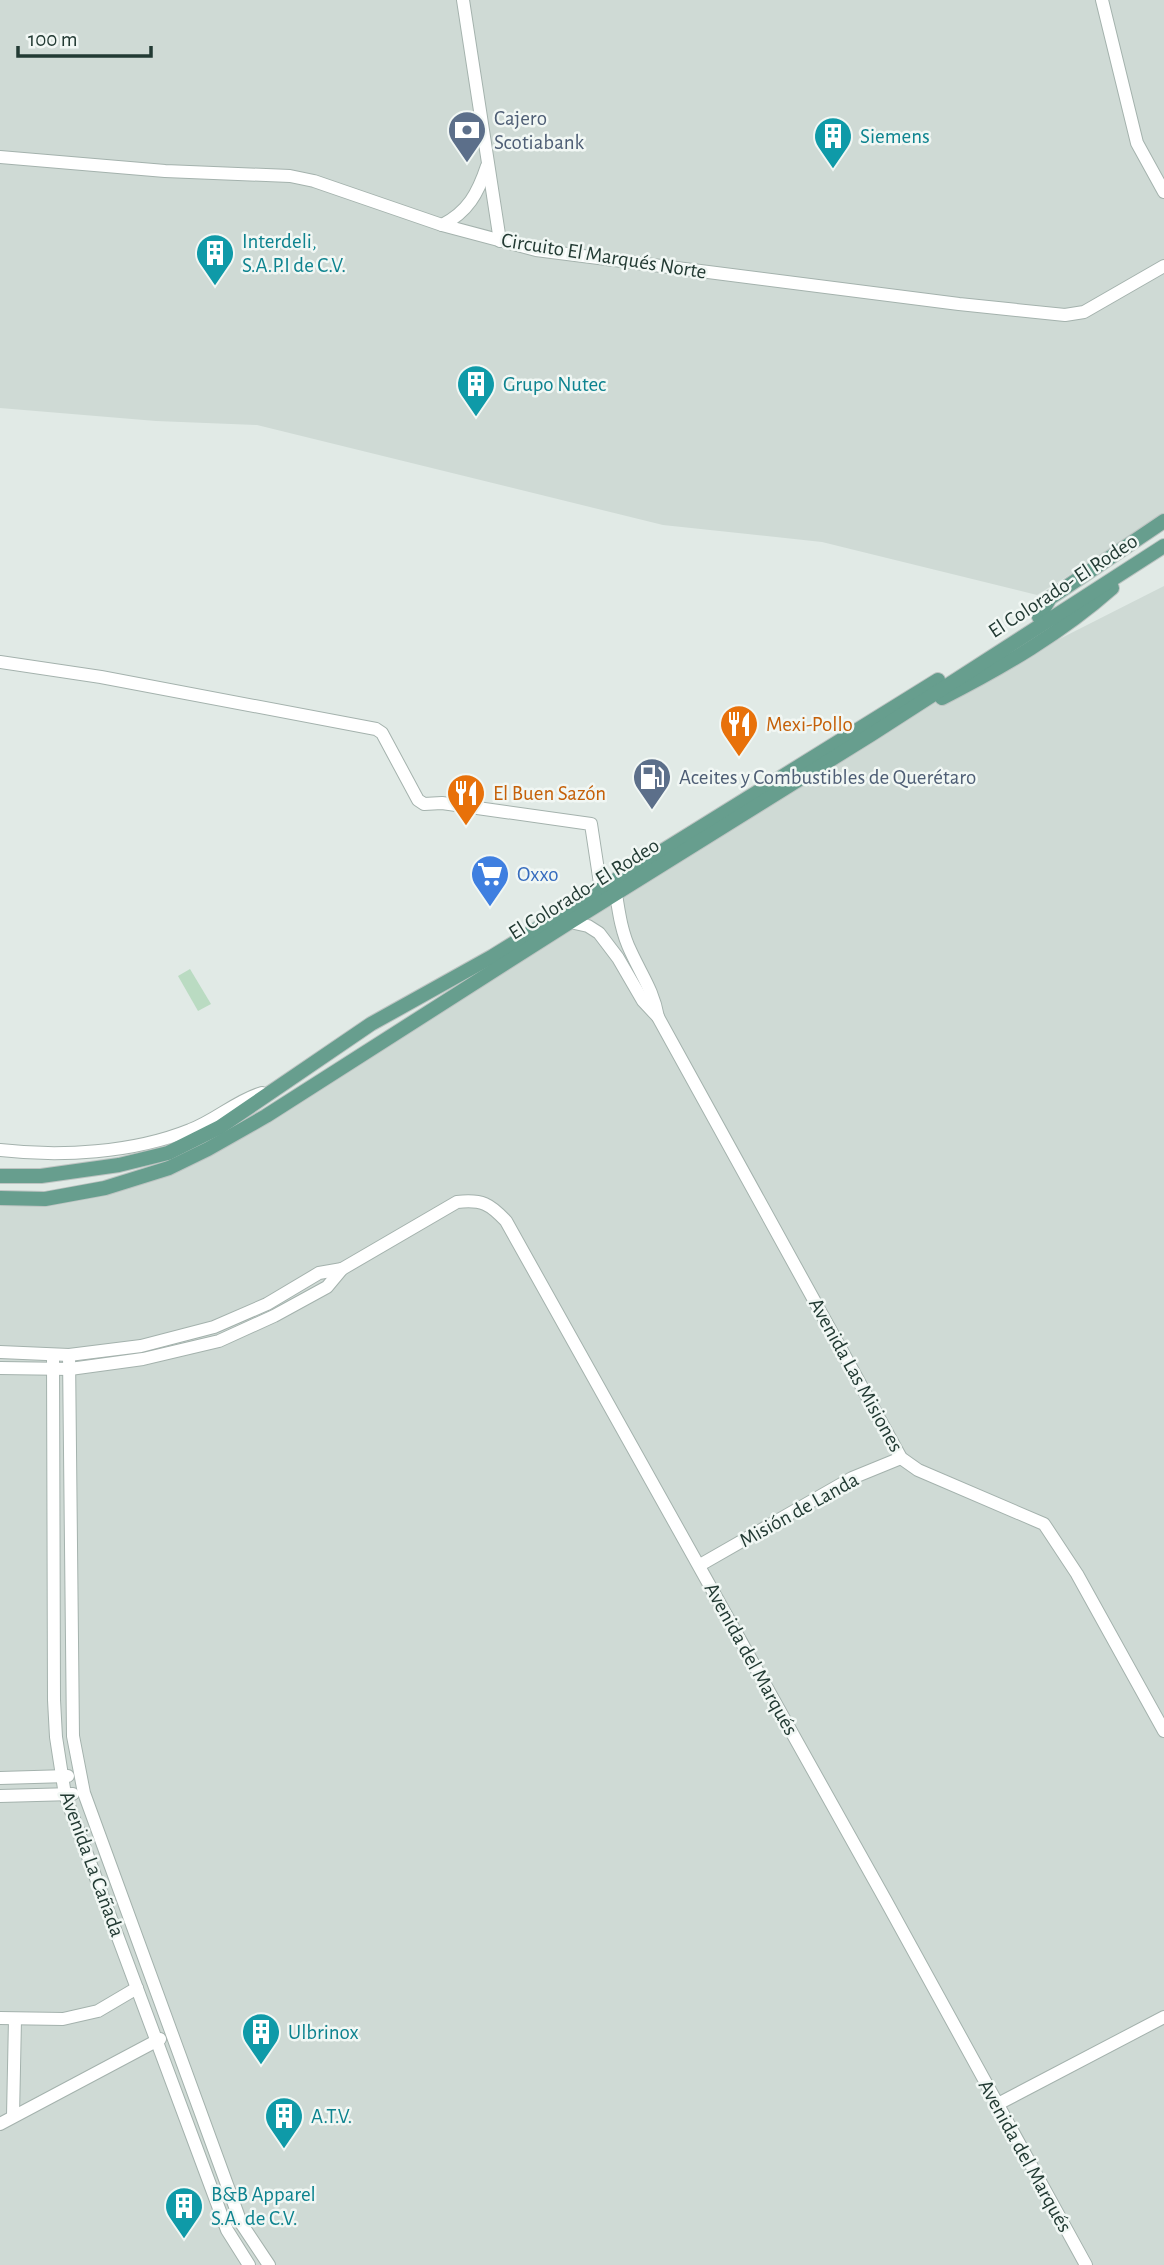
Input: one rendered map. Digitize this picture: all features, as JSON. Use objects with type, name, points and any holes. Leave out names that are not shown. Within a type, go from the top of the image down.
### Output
[{"type":"main road","points":[[1039,617],[1050,598],[1164,521]]},
{"type":"main road","name":"El Colorado- El Rodeo","points":[[0,1176],[41,1176],[119,1165],[168,1153],[220,1127],[371,1024],[493,956],[601,890],[1164,537]]},
{"type":"main road","name":"El Colorado- El Rodeo","points":[[0,1198],[45,1199],[105,1188],[179,1164],[266,1116],[872,734],[994,672],[1077,619],[1164,546]]},
{"type":"street","points":[[463,0],[500,241]]},
{"type":"street","points":[[1102,0],[1137,143],[1164,192]]},
{"type":"street","name":"Circuito El Marqués Norte","points":[[0,157],[165,171],[290,176],[314,181],[442,225],[550,251],[959,304],[1065,315],[1084,312],[1163,265]]},
{"type":"street","points":[[442,225],[469,205],[480,187],[488,163]]},
{"type":"street","points":[[0,662],[102,677],[376,729],[382,733],[418,800],[424,804],[442,803],[591,824],[601,890]]},
{"type":"street","name":"Avenida Las Misiones","points":[[616,894],[620,920],[630,950],[654,994],[659,1017]]},
{"type":"street","name":"Avenida Las Misiones","points":[[570,922],[588,926],[599,933],[618,958],[643,1001],[659,1017],[901,1458],[918,1470],[1044,1524],[1077,1574],[1164,1731]]},
{"type":"street","points":[[0,1150],[40,1155],[161,1141],[203,1125],[258,1094],[272,1092]]},
{"type":"street","name":"Avenida del Marqués","points":[[171,1345],[219,1340],[274,1316],[327,1287],[342,1269],[457,1202],[474,1200],[493,1206],[506,1221],[699,1565],[1086,2265]]},
{"type":"street","name":"Avenida del Marqués","points":[[0,1368],[69,1369],[143,1359],[267,1304],[319,1273],[342,1269]]},
{"type":"street","points":[[0,1352],[69,1355],[171,1345]]},
{"type":"street","name":"Avenida La Cañada","points":[[53,1355],[54,1700],[56,1737],[65,1795],[227,2230],[249,2265]]},
{"type":"street","points":[[69,1355],[72,1699],[73,1736],[79,1774],[241,2223],[269,2265]]},
{"type":"street","name":"Misión de Landa","points":[[699,1565],[852,1478],[901,1458]]},
{"type":"street","points":[[54,1700],[72,1699]]},
{"type":"street","points":[[0,1778],[62,1777],[79,1774]]},
{"type":"street","points":[[0,1796],[84,1793]]},
{"type":"street","points":[[93,1868],[109,1863]]},
{"type":"street","points":[[112,1920],[128,1915]]},
{"type":"street","points":[[0,2018],[63,2020],[98,2011],[137,1988]]},
{"type":"street","points":[[996,2105],[1164,2017]]},
{"type":"street","points":[[0,2124],[8,2111],[15,2019]]},
{"type":"street","points":[[8,2111],[155,2040],[171,2035]]},
{"type":"shaded area","points":[[0,0],[1164,0],[1164,516],[1037,595],[822,542],[663,525],[257,425],[156,421],[0,408]]},
{"type":"shaded area","points":[[1164,586],[1164,2265],[0,2265],[0,1198],[45,1199],[169,1168],[872,734]]},
{"type":"green space","points":[[190,969],[211,1004],[198,1011],[178,976]]},
{"type":"place","name":"Cajero Scotiabank","points":[[467,164]]},
{"type":"place","name":"Siemens","points":[[833,170]]},
{"type":"place","name":"Interdeli, S.A.P.I de C.V.","points":[[215,287]]},
{"type":"place","name":"Grupo Nutec","points":[[476,418]]},
{"type":"place","name":"Mexi-Pollo","points":[[739,758]]},
{"type":"place","name":"Aceites y Combustibles de Querétaro","points":[[652,811]]},
{"type":"place","name":"El Buen Sazón","points":[[466,827]]},
{"type":"place","name":"Oxxo","points":[[490,908]]},
{"type":"place","name":"Ulbrinox","points":[[261,2066]]},
{"type":"place","name":"A.T.V.","points":[[284,2150]]},
{"type":"place","name":"B&B Apparel S.A. de C.V.","points":[[184,2240]]}]
